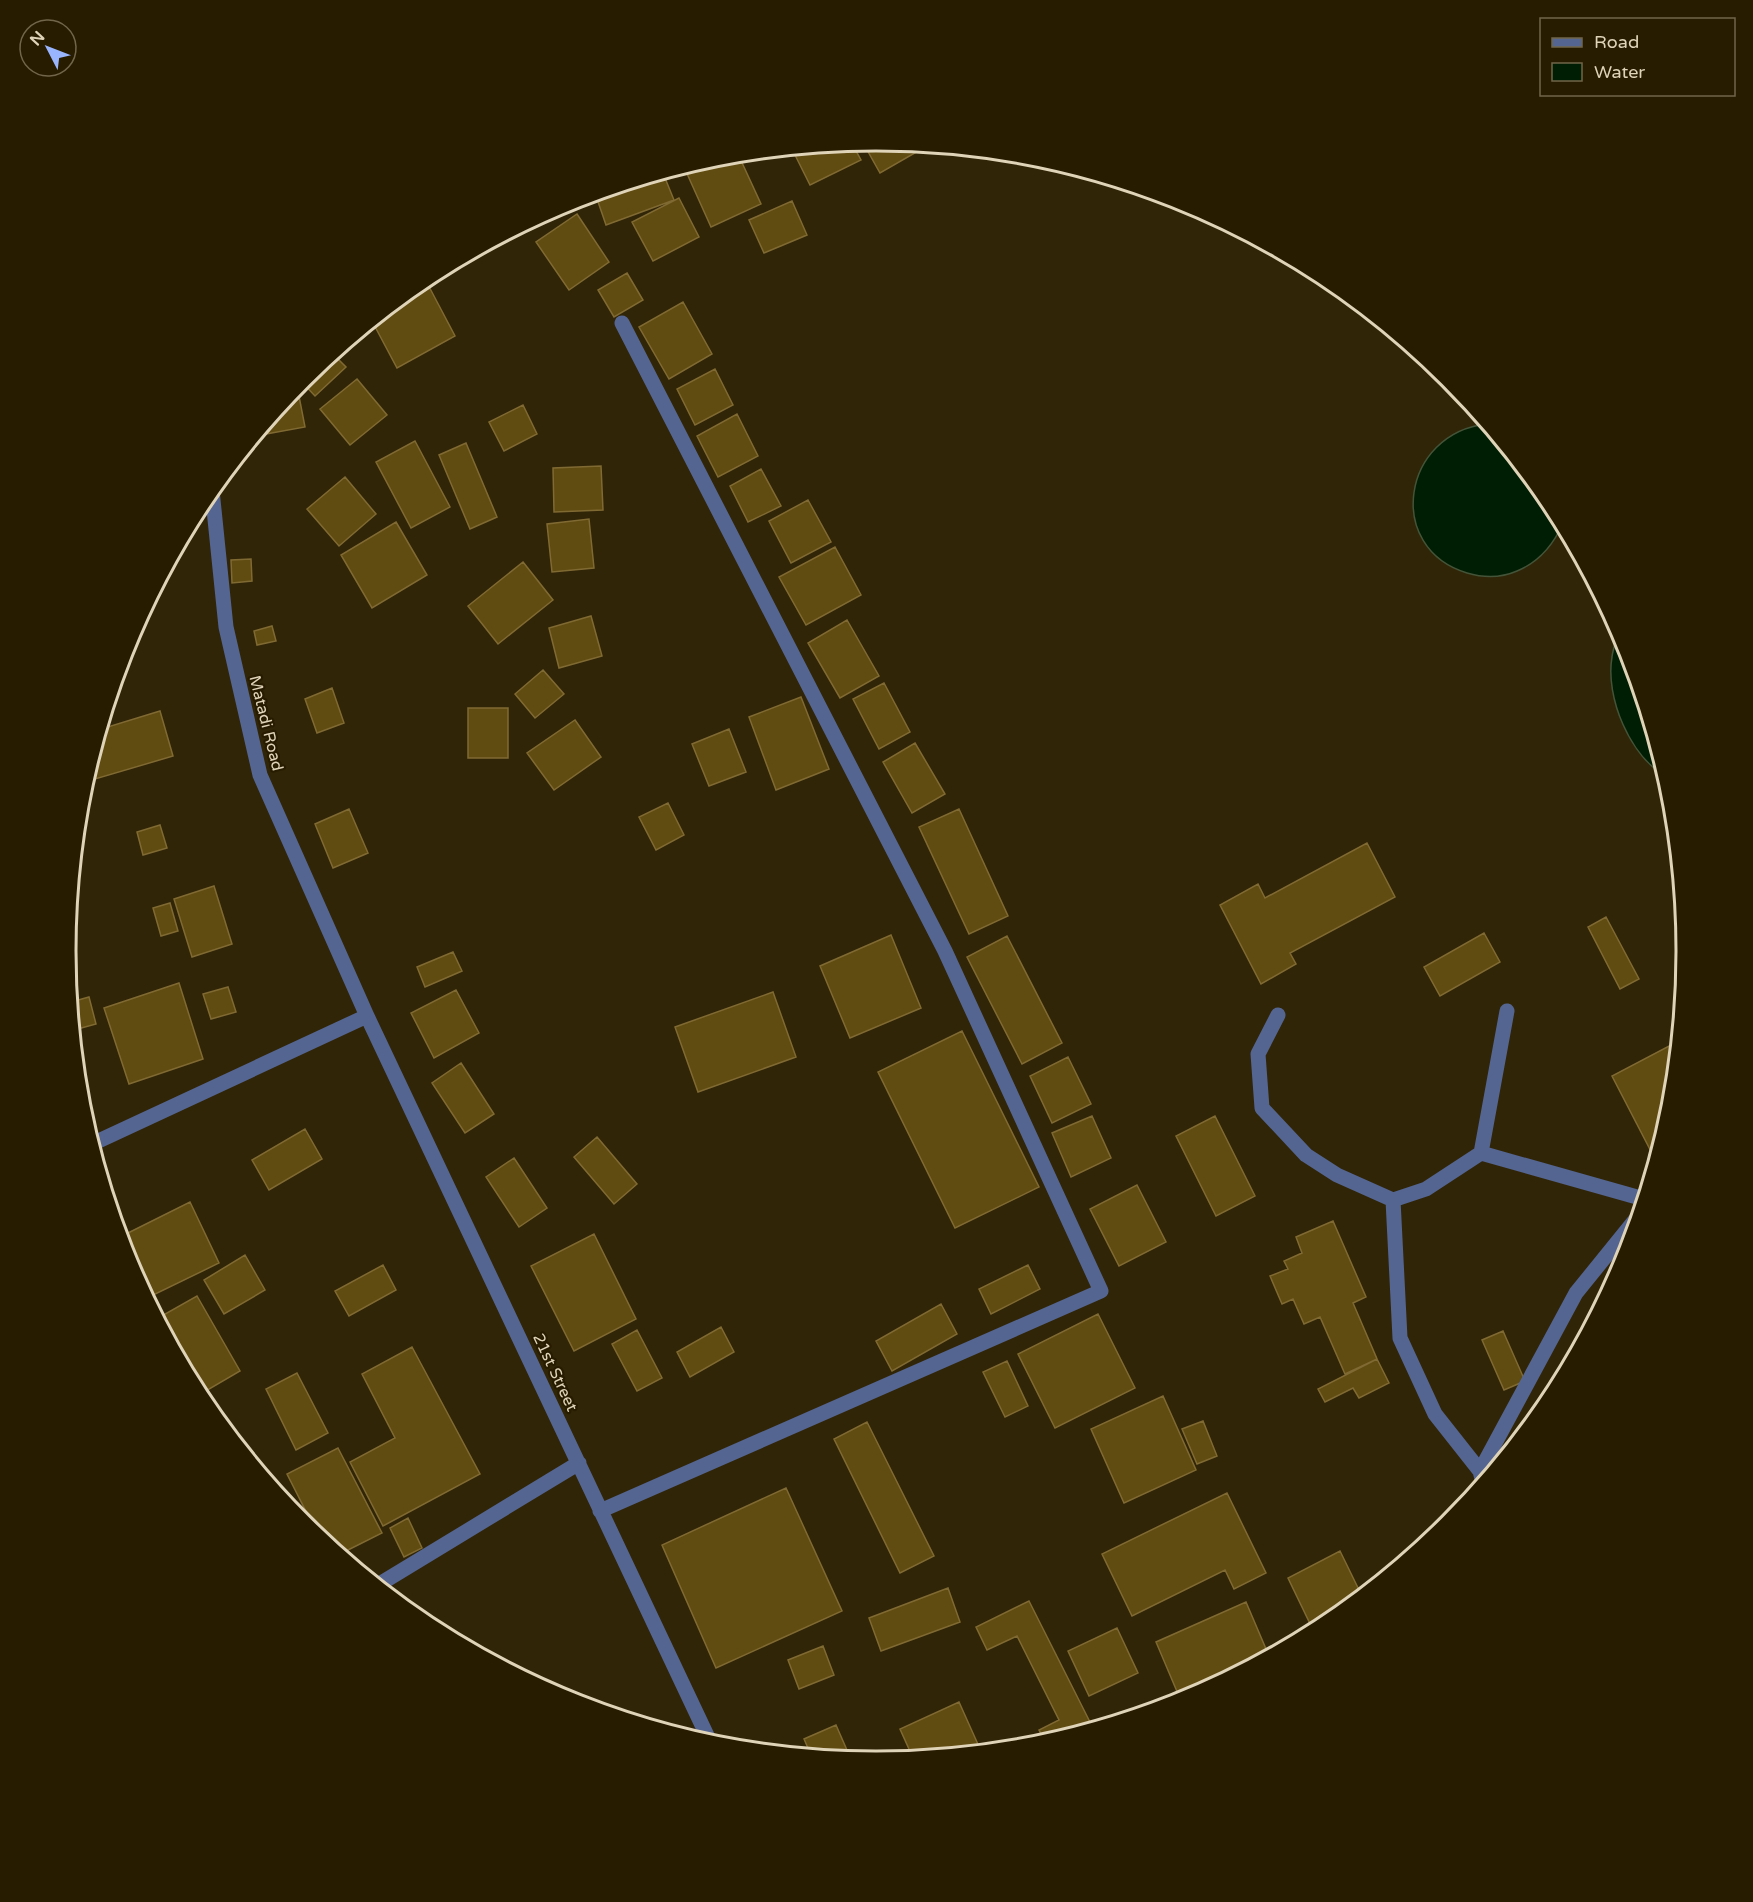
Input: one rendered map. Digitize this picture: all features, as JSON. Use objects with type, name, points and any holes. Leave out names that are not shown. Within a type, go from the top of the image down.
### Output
[{"type":"street","points":[[600,1511],[1101,1291],[945,951],[622,323]]},
{"type":"street","name":"Matadi Road","points":[[213,504],[226,627],[260,775],[367,1016]]},
{"type":"street","points":[[1278,1015],[1258,1054],[1262,1107],[1306,1155],[1337,1175],[1393,1200],[1426,1189],[1481,1153],[1507,1011]]},
{"type":"street","points":[[100,1140],[367,1016]]},
{"type":"street","name":"21st Street","points":[[367,1016],[706,1733]]},
{"type":"street","points":[[1481,1153],[1637,1197]]},
{"type":"street","points":[[1393,1200],[1400,1338],[1436,1414],[1481,1475]]},
{"type":"street","points":[[1487,1467],[1576,1293],[1625,1233]]},
{"type":"street","points":[[384,1582],[579,1463]]},
{"type":"water","points":[[1480,426],[1511,464],[1558,533],[1539,558],[1525,567],[1505,575],[1480,576],[1467,573],[1441,560],[1423,540],[1414,517],[1414,492],[1421,469],[1436,448],[1458,432]]},
{"type":"water","points":[[1616,644],[1634,694],[1655,769],[1631,741],[1623,724],[1612,690]]},
{"type":"building","points":[[868,151],[916,152],[880,173]]},
{"type":"building","points":[[856,152],[861,160],[810,185],[795,156]]},
{"type":"building","points":[[742,163],[761,204],[711,227],[687,174]]},
{"type":"building","points":[[665,179],[674,200],[606,225],[598,201]]},
{"type":"building","points":[[679,198],[699,237],[653,261],[632,222]]},
{"type":"building","points":[[792,201],[807,235],[764,253],[749,220]]},
{"type":"building","points":[[577,214],[609,262],[569,290],[536,242]]},
{"type":"building","points":[[627,273],[643,300],[614,317],[598,290]]},
{"type":"building","points":[[430,288],[455,336],[397,368],[375,328]]},
{"type":"building","points":[[683,302],[712,354],[669,379],[639,327]]},
{"type":"building","points":[[339,360],[346,367],[315,396],[308,388]]},
{"type":"building","points":[[715,369],[733,405],[695,425],[677,389]]},
{"type":"building","points":[[357,379],[387,415],[350,445],[320,409]]},
{"type":"building","points":[[299,398],[305,427],[267,434]]},
{"type":"building","points":[[523,405],[537,434],[504,451],[489,422]]},
{"type":"building","points":[[737,414],[758,456],[718,477],[697,436]]},
{"type":"building","points":[[415,441],[450,507],[411,528],[376,462]]},
{"type":"building","points":[[466,443],[497,517],[470,529],[439,455]]},
{"type":"building","points":[[601,466],[603,510],[554,512],[553,468]]},
{"type":"building","points":[[761,469],[781,506],[748,522],[730,486]]},
{"type":"building","points":[[345,477],[376,514],[339,546],[307,509]]},
{"type":"building","points":[[808,500],[831,542],[791,563],[769,521]]},
{"type":"building","points":[[589,519],[594,568],[552,572],[547,524]]},
{"type":"building","points":[[396,522],[427,575],[372,608],[341,555]]},
{"type":"building","points":[[835,547],[861,595],[806,625],[779,577]]},
{"type":"building","points":[[251,559],[252,581],[232,583],[231,560]]},
{"type":"building","points":[[523,562],[553,600],[498,644],[468,606]]},
{"type":"building","points":[[591,616],[602,656],[559,668],[549,628]]},
{"type":"building","points":[[847,620],[879,676],[840,698],[808,643]]},
{"type":"building","points":[[272,626],[276,641],[257,645],[254,631]]},
{"type":"building","points":[[543,670],[564,694],[535,718],[515,694]]},
{"type":"building","points":[[884,683],[910,732],[879,749],[853,699]]},
{"type":"building","points":[[332,688],[344,723],[317,733],[305,699]]},
{"type":"building","points":[[801,697],[829,769],[776,790],[749,717]]},
{"type":"building","points":[[468,708],[508,708],[508,758],[468,758]]},
{"type":"building","points":[[160,711],[173,756],[96,779],[109,726]]},
{"type":"building","points":[[575,720],[601,757],[554,790],[527,753]]},
{"type":"building","points":[[729,729],[746,772],[709,786],[692,744]]},
{"type":"building","points":[[915,743],[945,794],[912,813],[883,762]]},
{"type":"building","points":[[668,803],[684,835],[656,850],[639,817]]},
{"type":"building","points":[[349,809],[368,853],[333,868],[315,824]]},
{"type":"building","points":[[959,809],[1008,916],[969,934],[919,827]]},
{"type":"building","points":[[160,825],[167,848],[143,855],[137,832]]},
{"type":"building","points":[[1367,843],[1395,897],[1290,953],[1296,964],[1261,984],[1220,905],[1258,884],[1265,898]]},
{"type":"building","points":[[214,886],[232,944],[192,957],[174,899]]},
{"type":"building","points":[[170,903],[178,931],[161,936],[153,908]]},
{"type":"building","points":[[1606,917],[1639,979],[1620,989],[1588,927]]},
{"type":"building","points":[[1484,933],[1500,962],[1440,996],[1424,967]]},
{"type":"building","points":[[891,935],[921,1008],[850,1038],[820,966]]},
{"type":"building","points":[[1007,936],[1062,1043],[1022,1064],[967,957]]},
{"type":"building","points":[[453,952],[462,971],[425,987],[417,967]]},
{"type":"building","points":[[179,983],[203,1059],[129,1084],[104,1008]]},
{"type":"building","points":[[228,987],[236,1012],[211,1019],[203,994]]},
{"type":"building","points":[[456,990],[479,1033],[434,1058],[411,1013]]},
{"type":"building","points":[[773,992],[796,1057],[698,1092],[675,1027]]},
{"type":"building","points":[[89,997],[96,1024],[80,1028],[78,1000]]},
{"type":"building","points":[[962,1031],[1039,1187],[955,1228],[878,1072]]},
{"type":"building","points":[[1671,1045],[1661,1107],[1651,1151],[1612,1076]]},
{"type":"building","points":[[1068,1057],[1091,1104],[1052,1123],[1030,1076]]},
{"type":"building","points":[[461,1063],[494,1114],[465,1133],[432,1083]]},
{"type":"building","points":[[1092,1116],[1111,1158],[1071,1177],[1052,1133]]},
{"type":"building","points":[[1215,1116],[1255,1196],[1216,1216],[1176,1136]]},
{"type":"building","points":[[305,1129],[322,1159],[269,1190],[252,1160]]},
{"type":"building","points":[[597,1137],[637,1184],[614,1204],[574,1157]]},
{"type":"building","points":[[514,1158],[547,1208],[519,1227],[486,1177]]},
{"type":"building","points":[[1137,1185],[1166,1242],[1119,1266],[1090,1209]]},
{"type":"building","points":[[190,1202],[219,1263],[154,1295],[128,1233]]},
{"type":"building","points":[[1333,1221],[1366,1297],[1353,1303],[1377,1359],[1345,1374],[1320,1317],[1304,1324],[1293,1299],[1282,1304],[1270,1276],[1288,1269],[1284,1261],[1302,1253],[1296,1237]]},
{"type":"building","points":[[594,1234],[636,1319],[574,1351],[531,1266]]},
{"type":"building","points":[[245,1255],[265,1290],[224,1314],[204,1280]]},
{"type":"building","points":[[383,1265],[396,1290],[349,1316],[335,1291]]},
{"type":"building","points":[[1028,1265],[1040,1289],[991,1314],[979,1289]]},
{"type":"building","points":[[197,1296],[240,1371],[208,1390],[164,1315]]},
{"type":"building","points":[[941,1304],[957,1334],[892,1371],[876,1341]]},
{"type":"building","points":[[1098,1314],[1135,1388],[1055,1428],[1018,1354]]},
{"type":"building","points":[[721,1327],[734,1352],[690,1377],[677,1352]]},
{"type":"building","points":[[637,1330],[662,1378],[637,1391],[612,1344]]},
{"type":"building","points":[[1503,1331],[1525,1381],[1504,1390],[1482,1340]]},
{"type":"building","points":[[412,1347],[480,1474],[383,1526],[350,1462],[395,1438],[362,1374]]},
{"type":"building","points":[[1377,1359],[1389,1383],[1359,1398],[1353,1388],[1325,1402],[1318,1389]]},
{"type":"building","points":[[1007,1361],[1028,1406],[1005,1417],[983,1372]]},
{"type":"building","points":[[297,1373],[328,1433],[296,1450],[266,1389]]},
{"type":"building","points":[[1163,1396],[1196,1470],[1124,1503],[1091,1429]]},
{"type":"building","points":[[1203,1421],[1217,1456],[1197,1464],[1182,1429]]},
{"type":"building","points":[[867,1422],[934,1556],[900,1573],[834,1439]]},
{"type":"building","points":[[338,1448],[382,1533],[347,1550],[306,1512],[287,1474]]},
{"type":"building","points":[[786,1488],[842,1611],[716,1668],[662,1545]]},
{"type":"building","points":[[1227,1493],[1266,1573],[1234,1589],[1225,1570],[1132,1616],[1102,1554]]},
{"type":"building","points":[[408,1518],[422,1548],[404,1557],[390,1528]]},
{"type":"building","points":[[1340,1551],[1359,1590],[1310,1623],[1288,1578]]},
{"type":"building","points":[[948,1588],[960,1622],[881,1651],[869,1618]]},
{"type":"building","points":[[1029,1601],[1090,1722],[1041,1734],[1039,1730],[1059,1720],[1017,1636],[987,1650],[976,1627]]},
{"type":"building","points":[[1246,1602],[1266,1649],[1177,1692],[1156,1642]]},
{"type":"building","points":[[1117,1628],[1138,1673],[1089,1696],[1068,1651]]},
{"type":"building","points":[[823,1646],[834,1675],[799,1689],[788,1660]]},
{"type":"building","points":[[959,1702],[978,1744],[909,1750],[900,1729]]},
{"type":"building","points":[[836,1725],[847,1750],[808,1747],[804,1739]]}]
